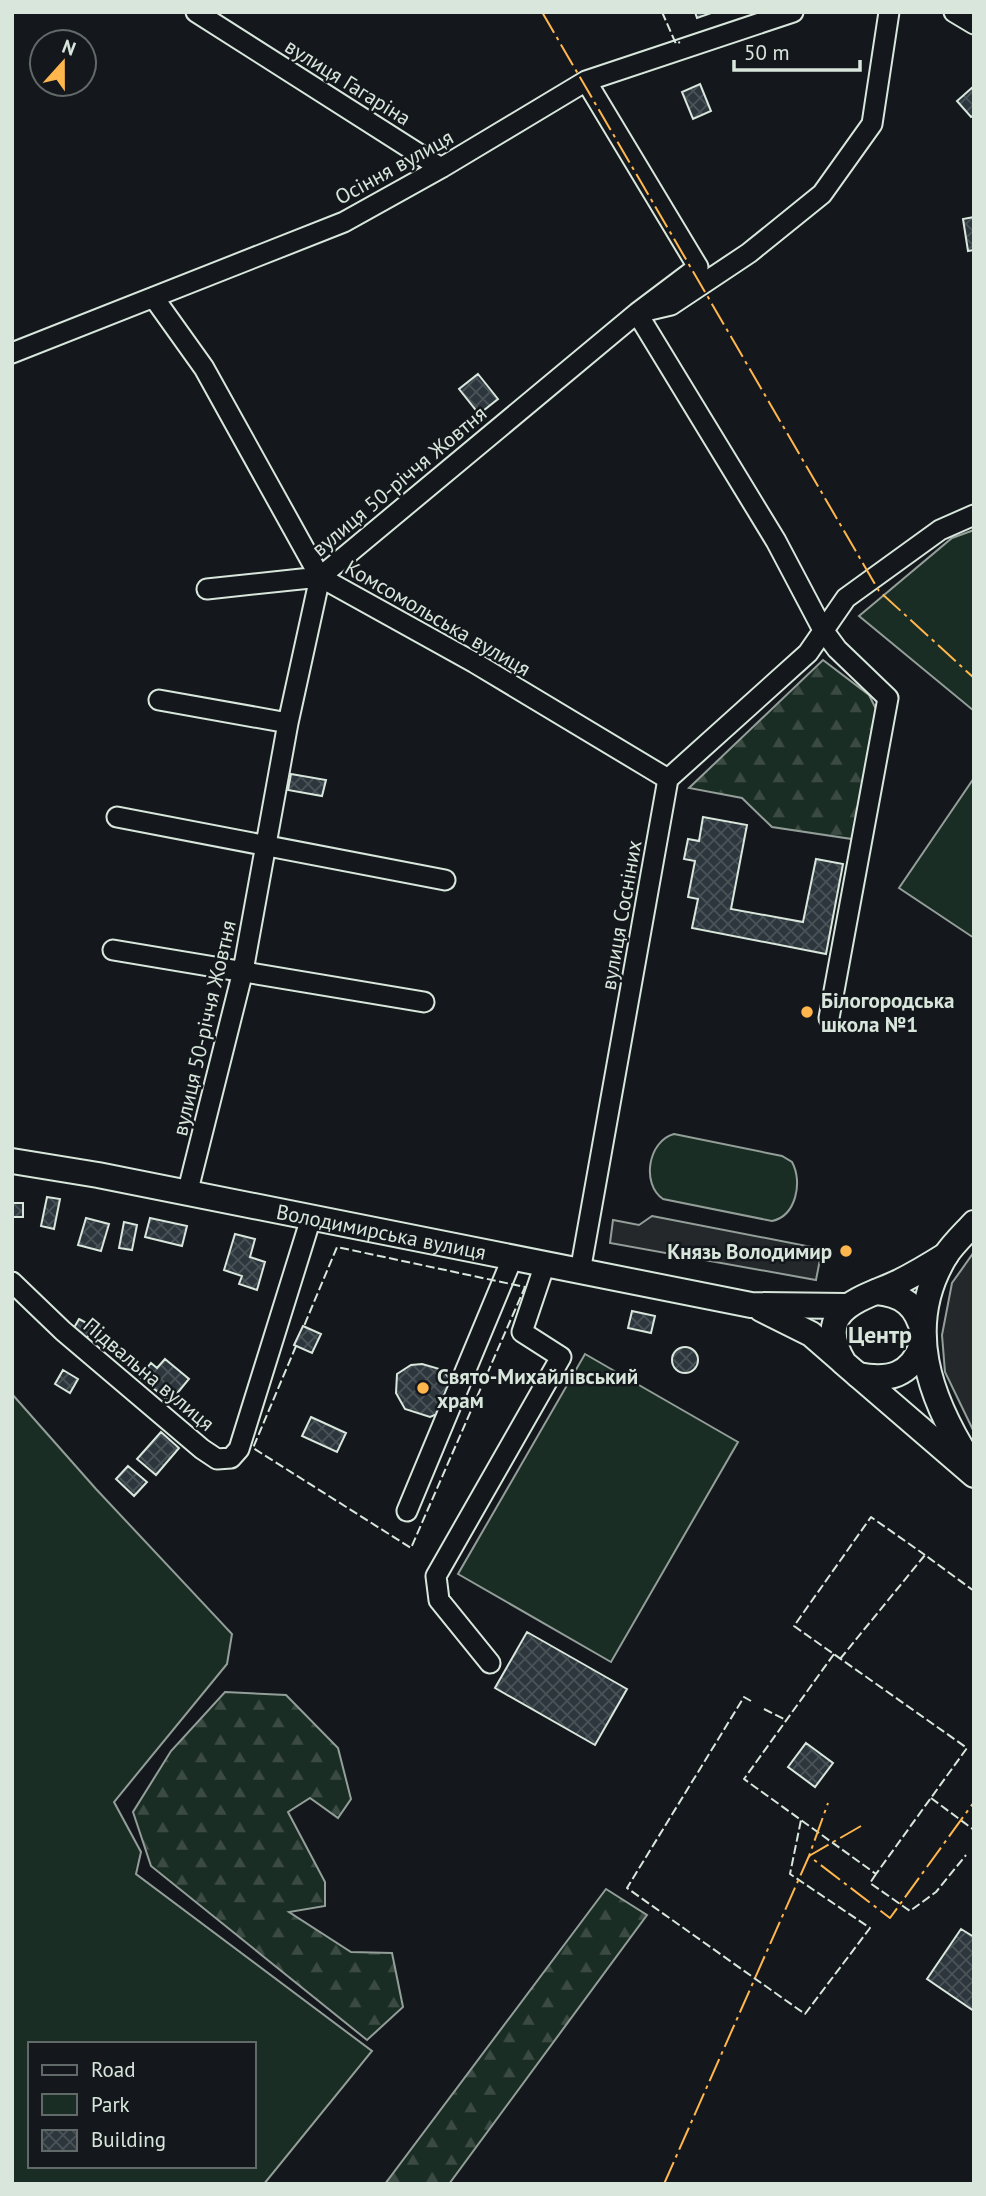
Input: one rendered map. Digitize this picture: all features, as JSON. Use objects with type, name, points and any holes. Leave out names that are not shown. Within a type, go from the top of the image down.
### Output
[{"type":"main road","name":"Володимирська вулиця","points":[[12,1161],[751,1305],[846,1306]]},
{"type":"main road","points":[[946,1255],[876,1292],[856,1298],[846,1306],[835,1328],[835,1340],[851,1369],[884,1379],[896,1376],[917,1358],[934,1280],[946,1255],[974,1223]]},
{"type":"main road","points":[[876,1292],[891,1293],[914,1307],[938,1401],[974,1469]]},
{"type":"main road","name":"Володимирська вулиця","points":[[751,1305],[811,1334],[974,1475]]},
{"type":"street","name":"вулиця Гагаріна","points":[[196,12],[441,168]]},
{"type":"street","name":"Осіння вулиця","points":[[12,353],[344,222],[441,168],[586,81],[793,12]]},
{"type":"street","name":"вулиця 50-річчя Жовтня","points":[[187,1194],[243,971],[288,723],[320,576],[637,313],[671,305],[749,253],[821,194],[872,124],[889,12]]},
{"type":"street","points":[[954,12],[974,24]]},
{"type":"street","points":[[586,81],[698,267],[637,313],[776,541],[823,629],[837,649],[888,698],[829,1018]]},
{"type":"street","name":"Комсомольська вулиця","points":[[154,298],[205,368],[320,576],[475,663],[668,779]]},
{"type":"street","points":[[668,779],[808,653],[846,598],[940,530],[974,515]]},
{"type":"street","points":[[206,589],[320,576]]},
{"type":"street","points":[[159,700],[288,723]]},
{"type":"street","name":"вулиця Сосніних","points":[[580,1272],[668,779]]},
{"type":"street","points":[[117,817],[267,848],[445,880]]},
{"type":"street","points":[[113,950],[424,1002]]},
{"type":"street","name":"Підвальна вулиця","points":[[12,1282],[63,1331],[202,1449],[218,1459],[231,1458],[239,1449],[311,1218]]},
{"type":"street","points":[[407,1511],[512,1259]]},
{"type":"street","points":[[490,1663],[439,1600],[436,1576],[561,1356],[522,1332],[545,1265]]},
{"type":"green space","points":[[974,530],[974,711],[859,616],[952,538]]},
{"type":"green space","points":[[823,660],[869,695],[877,711],[852,839],[772,827],[742,798],[689,788]]},
{"type":"green space","points":[[974,778],[974,938],[899,888]]},
{"type":"green space","points":[[674,1134],[782,1156],[792,1162],[797,1188],[792,1205],[780,1218],[772,1221],[663,1199],[652,1184],[650,1164],[658,1145]]},
{"type":"green space","points":[[585,1354],[738,1442],[611,1662],[458,1574]]},
{"type":"green space","points":[[12,1394],[96,1489],[232,1634],[227,1664],[114,1802],[141,1852],[136,1874],[372,2051],[264,2184],[12,2184]]},
{"type":"green space","points":[[225,1692],[286,1695],[338,1748],[351,1799],[338,1818],[310,1798],[288,1812],[325,1882],[325,1906],[289,1912],[351,1952],[392,1953],[403,2007],[367,2040],[151,1866],[133,1812],[171,1751]]},
{"type":"green space","points":[[606,1889],[647,1915],[449,2184],[385,2184]]},
{"type":"shaded area","points":[[652,1216],[822,1249],[816,1280],[610,1243],[613,1220],[639,1225]]},
{"type":"shaded area","points":[[974,1252],[974,1432],[945,1372],[942,1335],[952,1283]]},
{"type":"building","points":[[695,12],[714,12],[697,18]]},
{"type":"building","points":[[700,84],[711,111],[693,119],[682,92]]},
{"type":"building","points":[[974,86],[974,115],[971,117],[957,101]]},
{"type":"building","points":[[974,217],[974,250],[968,251],[963,219]]},
{"type":"building","points":[[478,374],[498,399],[479,414],[459,389]]},
{"type":"building","points":[[291,774],[326,780],[322,796],[288,790]]},
{"type":"building","points":[[703,817],[747,825],[731,909],[803,922],[816,859],[843,864],[826,954],[692,928],[698,899],[688,897],[695,861],[684,859],[688,839],[699,841]]},
{"type":"building","points":[[47,1197],[60,1199],[54,1229],[41,1226]]},
{"type":"building","points":[[12,1203],[23,1203],[23,1217],[12,1217]]},
{"type":"building","points":[[86,1218],[109,1224],[101,1251],[78,1245]]},
{"type":"building","points":[[150,1218],[187,1226],[182,1246],[145,1237]]},
{"type":"building","points":[[124,1222],[137,1225],[132,1250],[119,1248]]},
{"type":"building","points":[[235,1234],[255,1239],[250,1257],[265,1262],[257,1290],[239,1284],[242,1276],[224,1270]]},
{"type":"building","points":[[632,1311],[655,1316],[651,1333],[628,1328]]},
{"type":"building","points":[[79,1319],[94,1327],[85,1341],[71,1333]]},
{"type":"building","points":[[303,1326],[321,1334],[312,1353],[294,1345]]},
{"type":"building","points":[[685,1347],[694,1351],[698,1360],[694,1369],[685,1373],[676,1369],[672,1360],[676,1351]]},
{"type":"building","points":[[165,1359],[189,1379],[170,1402],[140,1377],[151,1363],[157,1368]]},
{"type":"building","name":"Свято-Михайлівський храм","points":[[422,1364],[443,1370],[450,1380],[450,1394],[440,1413],[430,1417],[405,1409],[396,1393],[397,1374],[411,1365]]},
{"type":"building","points":[[63,1370],[78,1379],[70,1393],[55,1384]]},
{"type":"building","points":[[311,1417],[346,1433],[337,1452],[302,1436]]},
{"type":"building","points":[[161,1432],[179,1448],[156,1475],[137,1459]]},
{"type":"building","points":[[128,1466],[147,1482],[134,1496],[116,1479]]},
{"type":"building","points":[[527,1632],[627,1689],[595,1745],[495,1688]]},
{"type":"building","points":[[806,1743],[833,1763],[815,1787],[788,1767]]},
{"type":"building","points":[[961,1929],[974,1937],[974,2011],[927,1979]]},
{"type":"fence","points":[[662,12],[676,44],[680,42]]},
{"type":"fence","points":[[296,1346],[253,1448],[411,1548],[525,1287],[337,1247],[304,1326]]},
{"type":"fence","points":[[834,1654],[744,1779],[876,1874],[967,1748],[794,1626],[871,1517],[925,1555]]},
{"type":"fence","points":[[840,1659],[925,1555],[974,1591]]},
{"type":"fence","points":[[751,1701],[744,1697],[627,1888],[805,2014],[870,1928],[790,1874],[801,1820]]},
{"type":"fence","points":[[764,1709],[786,1720]]},
{"type":"fence","points":[[931,1798],[974,1830]]},
{"type":"fence","points":[[876,1874],[870,1883],[910,1911],[936,1892],[966,1855]]},
{"type":"power","points":[[542,12],[879,591],[974,678]]},
{"type":"power","points":[[861,1826],[809,1856],[890,1918],[974,1802]]},
{"type":"power","points":[[664,2184],[809,1856],[828,1803]]},
{"type":"place","name":"Білогородська школа №1","points":[[807,1012]]},
{"type":"place","name":"Князь Володимир","points":[[846,1251]]},
{"type":"place","name":"Свято-Михайлівський храм","points":[[423,1388]]},
{"type":"district","name":"Центр","points":[[880,1334]]}]
